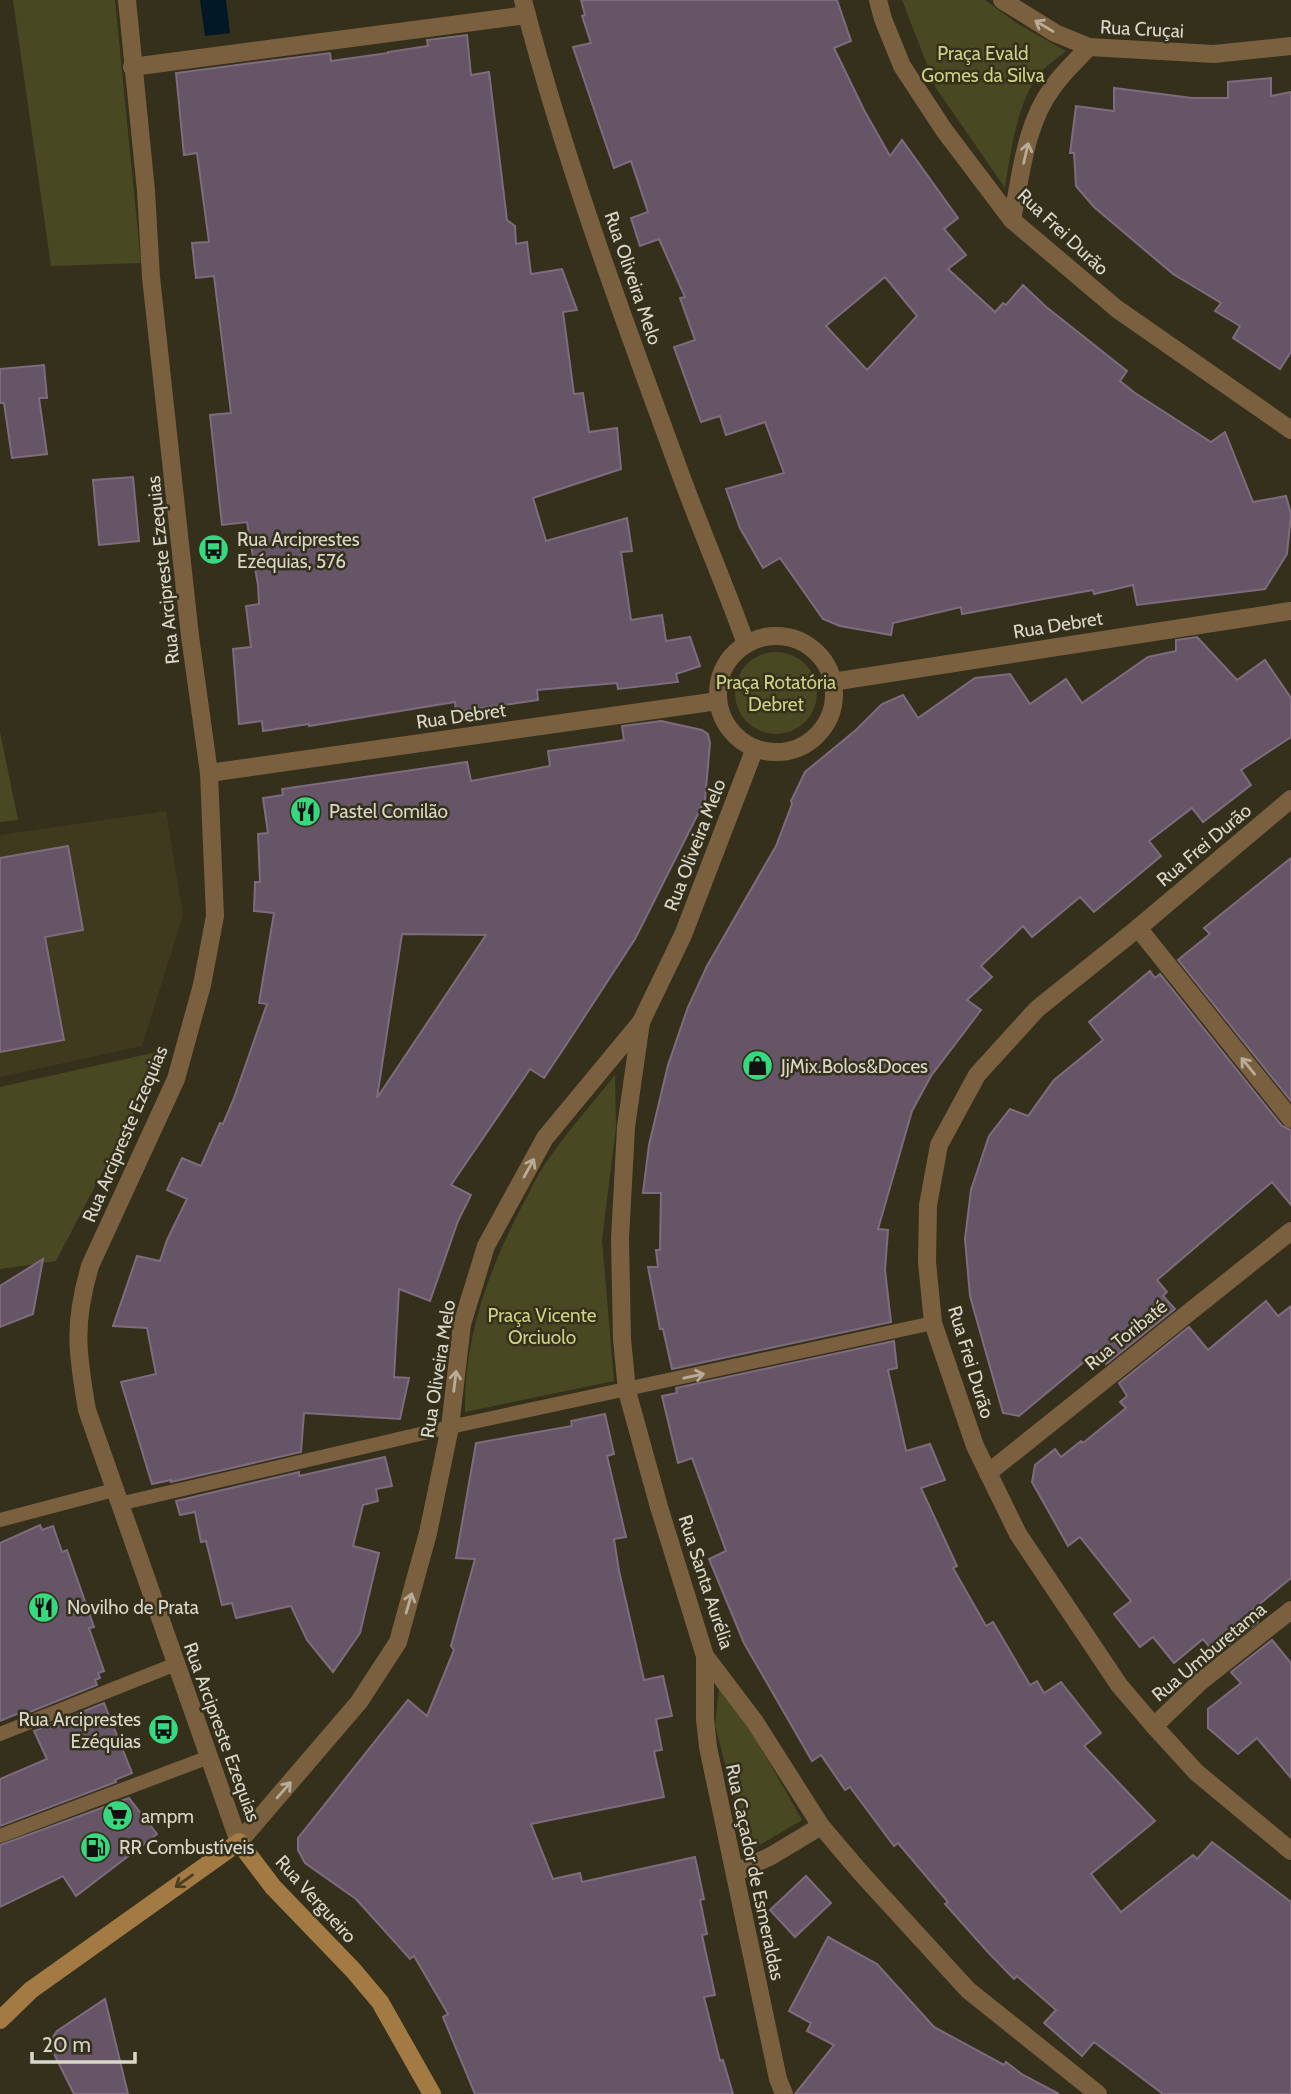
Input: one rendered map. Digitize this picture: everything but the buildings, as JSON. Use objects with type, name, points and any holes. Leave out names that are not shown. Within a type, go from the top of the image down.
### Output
[{"type":"main road","points":[[0,2020],[31,1990],[239,1842]]},
{"type":"main road","name":"Rua Vergueiro","points":[[239,1842],[273,1887],[354,1970],[380,2001],[432,2094]]},
{"type":"street","name":"Rua Arcipreste Ezequias","points":[[127,0],[146,191],[151,277],[190,636],[209,773],[215,916],[202,985],[176,1079],[90,1266],[81,1299],[78,1356],[87,1410],[239,1842]]},
{"type":"street","name":"Rua Frei Durão","points":[[878,0],[902,65],[944,130],[1013,220],[1117,309],[1291,430]]},
{"type":"street","name":"Rua Cruçai","points":[[1002,0],[1055,33],[1089,47],[1214,54],[1291,46]]},
{"type":"street","points":[[132,67],[525,7]]},
{"type":"street","name":"Rua Oliveira Melo","points":[[525,7],[541,70],[606,266],[679,472],[746,644]]},
{"type":"street","points":[[1013,220],[1035,117],[1052,87],[1089,47]]},
{"type":"street","name":"Rua Debret","points":[[832,682],[1291,612]]},
{"type":"street","points":[[764,636],[783,636],[802,642],[817,653],[828,669],[832,682],[832,707],[824,725],[811,739],[794,749],[775,751],[755,748],[742,741],[730,730],[718,701],[718,684],[733,655],[746,644],[764,636]]},
{"type":"street","name":"Rua Debret","points":[[209,773],[718,701]]},
{"type":"street","name":"Rua Oliveira Melo","points":[[239,1842],[359,1702],[398,1642],[428,1533],[450,1427],[462,1324],[486,1246],[545,1138],[641,1022],[683,935],[755,748]]},
{"type":"street","name":"Rua Frei Durão","points":[[1291,799],[1037,1009],[977,1075],[939,1145],[928,1205],[927,1262],[933,1323],[975,1446],[1018,1534],[1119,1685],[1154,1726],[1196,1772],[1291,1850]]},
{"type":"street","points":[[1138,928],[1291,1119]]},
{"type":"street","name":"Rua Santa Aurélia","points":[[641,1022],[626,1127],[620,1240],[621,1339],[627,1391],[705,1656],[755,1722],[821,1825],[861,1873],[968,1990],[1098,2094]]},
{"type":"street","name":"Rua Toribaté","points":[[988,1472],[1291,1231]]},
{"type":"street","name":"Rua Umburetama","points":[[1154,1726],[1200,1682],[1291,1610]]},
{"type":"street","name":"Rua Caçador de Esmeraldas","points":[[705,1656],[708,1747],[778,2078],[784,2094]]},
{"type":"street","points":[[735,1873],[771,1856],[821,1825]]},
{"type":"lane","points":[[0,1520],[627,1391],[933,1323]]},
{"type":"lane","points":[[0,1734],[176,1664]]},
{"type":"lane","points":[[0,1836],[209,1757]]},
{"type":"shaded area","points":[[166,811],[183,915],[142,1046],[0,1077],[0,835]]},
{"type":"green space","points":[[13,0],[115,0],[141,263],[51,266]]},
{"type":"green space","name":"Praça Evald Gomes da Silva","points":[[902,0],[985,0],[1018,24],[1066,51],[1040,73],[1024,101],[1015,130],[1005,188],[936,88]]},
{"type":"green space","name":"Praça Rotatória Debret","points":[[776,652],[792,655],[805,664],[814,677],[817,693],[814,709],[805,722],[792,731],[776,734],[760,731],[747,722],[738,709],[735,693],[738,677],[747,664],[760,655]]},
{"type":"green space","points":[[0,732],[18,820],[0,822]]},
{"type":"green space","points":[[166,1050],[56,1261],[0,1269],[0,1087]]},
{"type":"green space","name":"Praça Vicente Orciuolo","points":[[615,1075],[616,1127],[602,1240],[614,1381],[465,1412],[469,1358],[480,1306],[510,1230],[553,1152]]},
{"type":"green space","points":[[719,1689],[747,1723],[802,1820],[748,1852],[715,1725]]},
{"type":"water","points":[[200,0],[226,0],[230,33],[205,36]]},
{"type":"place","name":"Rua Arciprestes Ezéquias, 576","points":[[214,550]]},
{"type":"place","name":"Pastel Comilão","points":[[306,811]]},
{"type":"place","name":"JjMix.Bolos&Doces","points":[[758,1066]]},
{"type":"place","name":"Novilho de Prata","points":[[44,1607]]},
{"type":"place","name":"Rua Arciprestes Ezéquias","points":[[164,1730]]},
{"type":"place","name":"ampm","points":[[118,1816]]},
{"type":"place","name":"RR Combustíveis","points":[[96,1847]]}]
